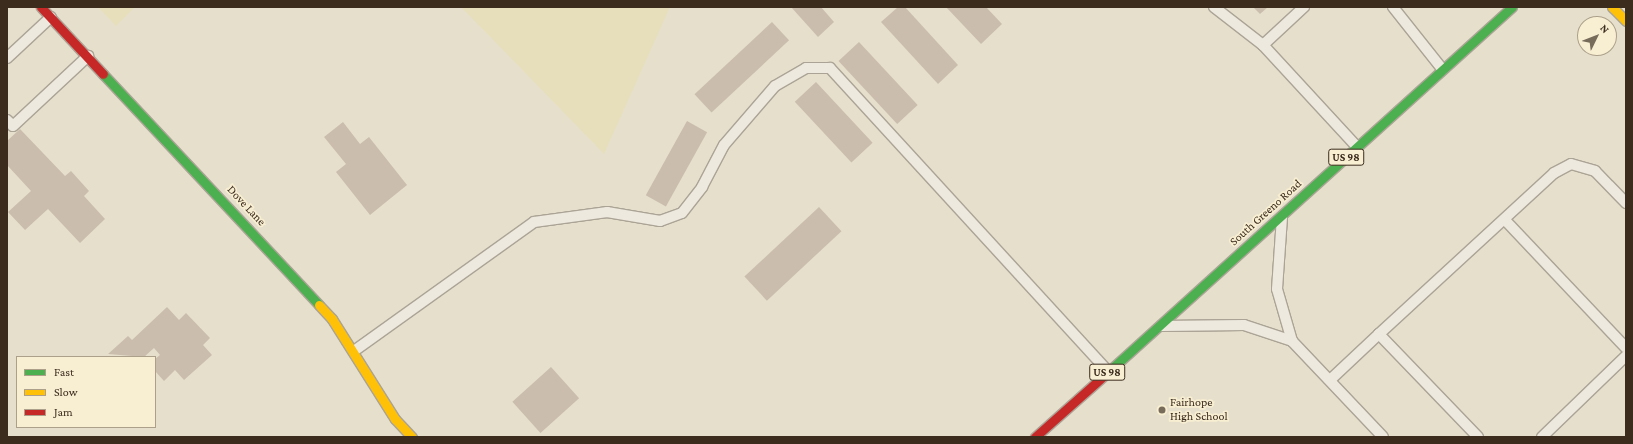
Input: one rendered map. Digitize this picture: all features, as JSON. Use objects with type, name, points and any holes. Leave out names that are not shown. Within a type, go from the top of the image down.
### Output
[{"type":"main road","name":"Dove Lane","points":[[41,7],[269,248],[332,319],[354,351],[395,419],[412,437]]},
{"type":"main road","name":"South Greeno Road","points":[[1034,437],[1512,7]]},
{"type":"main road","points":[[1612,7],[1626,21]]},
{"type":"lane","points":[[1214,7],[1263,45],[1357,147]]},
{"type":"lane","points":[[1263,45],[1304,7]]},
{"type":"lane","points":[[1393,7],[1443,70]]},
{"type":"lane","points":[[7,58],[51,17]]},
{"type":"lane","points":[[7,120],[13,126],[88,56]]},
{"type":"lane","points":[[354,351],[534,222],[607,212],[660,221],[682,213],[702,188],[724,145],[775,86],[806,68],[830,68],[1108,371]]},
{"type":"lane","points":[[1330,380],[1505,220],[1554,173],[1571,164],[1595,171],[1626,202]]},
{"type":"lane","points":[[1282,214],[1277,289],[1292,341]]},
{"type":"lane","points":[[1505,220],[1626,348]]},
{"type":"lane","points":[[1158,326],[1244,325],[1292,341],[1383,437]]},
{"type":"lane","points":[[1379,334],[1478,437]]},
{"type":"lane","points":[[1542,437],[1626,356]]},
{"type":"shaded area","points":[[98,7],[135,7],[116,26]]},
{"type":"shaded area","points":[[461,7],[670,7],[604,154]]},
{"type":"building","points":[[791,7],[821,7],[834,22],[818,37]]},
{"type":"building","points":[[898,7],[905,7],[958,65],[938,84],[881,22]]},
{"type":"building","points":[[946,7],[986,7],[1002,24],[981,44]]},
{"type":"building","points":[[1253,7],[1268,7],[1260,14]]},
{"type":"building","points":[[772,22],[789,40],[712,113],[694,94]]},
{"type":"building","points":[[859,42],[918,105],[897,124],[839,61]]},
{"type":"building","points":[[816,82],[873,143],[851,162],[795,102]]},
{"type":"building","points":[[687,121],[707,132],[666,206],[646,195]]},
{"type":"building","points":[[343,122],[360,144],[369,137],[407,185],[370,215],[336,172],[346,164],[324,137]]},
{"type":"building","points":[[20,129],[65,176],[71,171],[89,191],[84,196],[105,219],[80,243],[48,209],[25,230],[8,212],[31,191],[7,165],[7,141]]},
{"type":"building","points":[[819,207],[842,231],[767,301],[744,277]]},
{"type":"building","points":[[167,307],[179,320],[186,313],[210,338],[203,345],[212,355],[184,380],[175,370],[164,381],[156,372],[156,358],[160,355],[154,348],[145,356],[108,354],[128,336],[132,340]]},
{"type":"building","points":[[551,367],[579,398],[540,433],[512,402]]},
{"type":"traffic: fast","points":[[1109,371],[1512,7]]},
{"type":"traffic: fast","points":[[103,74],[319,305]]},
{"type":"traffic: slow","points":[[1612,7],[1626,21]]},
{"type":"traffic: slow","points":[[319,305],[332,319],[395,419],[412,437]]},
{"type":"traffic: jam","points":[[41,7],[103,74]]},
{"type":"traffic: jam","points":[[1035,437],[1109,371]]},
{"type":"place","name":"Fairhope High School","points":[[1162,410]]}]
